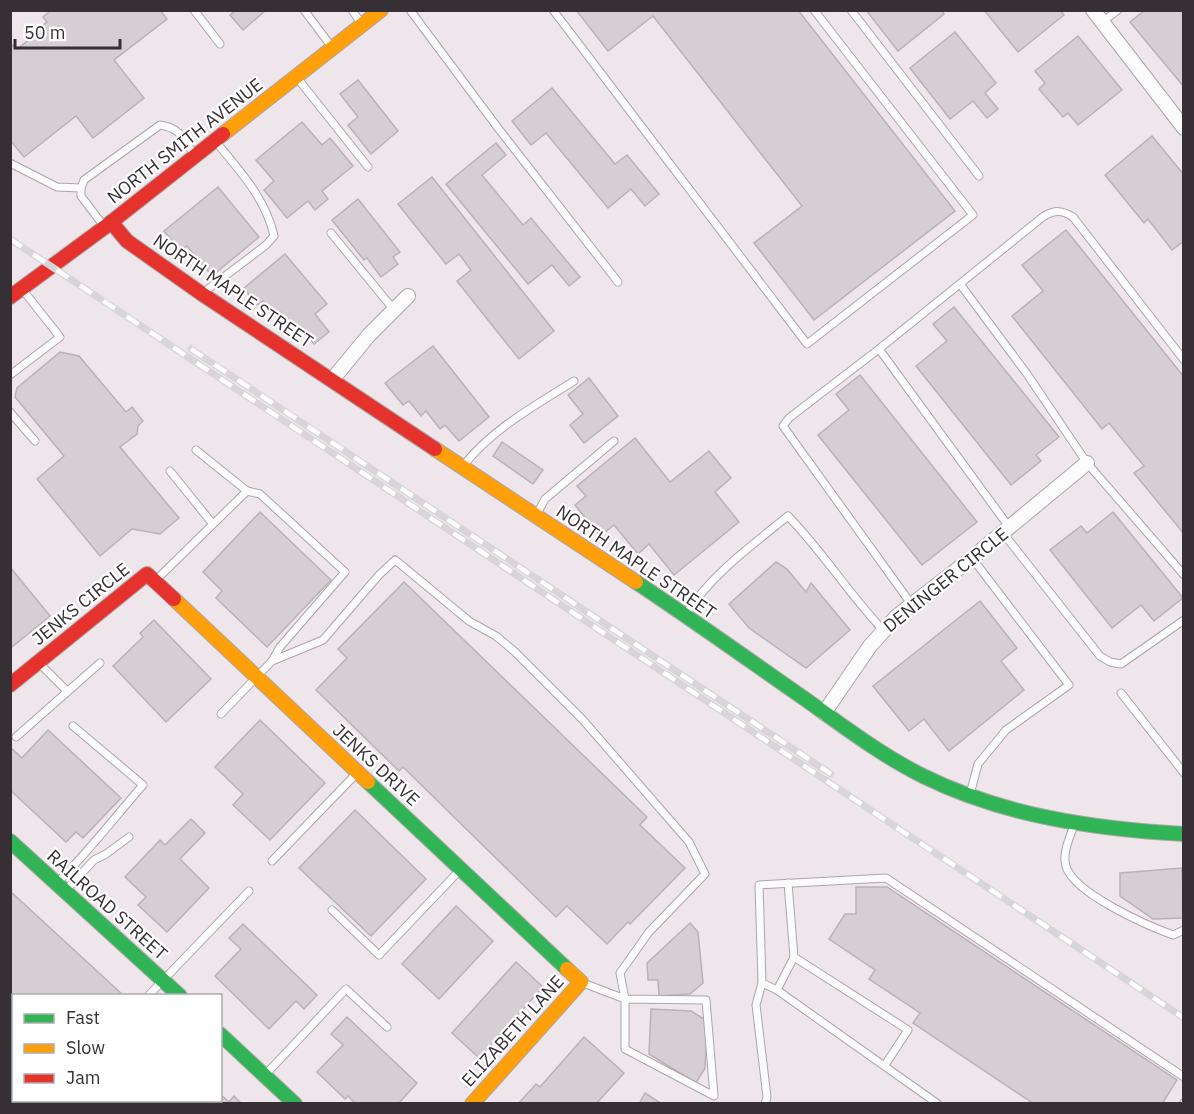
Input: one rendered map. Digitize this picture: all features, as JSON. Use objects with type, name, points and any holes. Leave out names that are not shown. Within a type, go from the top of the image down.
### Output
[{"type":"main road","name":"NORTH SMITH AVENUE","points":[[16,293],[108,224],[381,10]]},
{"type":"main road","name":"NORTH MAPLE STREET","points":[[108,224],[127,241],[202,294],[685,615],[868,744],[914,770],[970,795],[1044,818],[1134,831],[1184,834]]},
{"type":"main road","name":"JENKS CIRCLE","points":[[10,685],[151,577]]},
{"type":"main road","name":"JENKS DRIVE","points":[[151,577],[581,982]]},
{"type":"main road","name":"RAILROAD STREET","points":[[10,841],[178,994]]},
{"type":"main road","name":"ELIZABETH LANE","points":[[472,1104],[581,982]]},
{"type":"main road","points":[[222,1036],[295,1104]]},
{"type":"street","points":[[1093,10],[1183,127]]},
{"type":"street","points":[[332,380],[369,335],[408,296]]},
{"type":"street","name":"DENINGER CIRCLE","points":[[824,713],[883,630],[1087,463]]},
{"type":"lane","points":[[194,10],[219,44]]},
{"type":"lane","points":[[304,10],[333,48]]},
{"type":"lane","points":[[352,10],[363,25]]},
{"type":"lane","points":[[410,10],[618,282]]},
{"type":"lane","points":[[553,10],[807,344],[973,215],[814,10]]},
{"type":"lane","points":[[851,10],[979,176]]},
{"type":"lane","points":[[1102,22],[1118,10]]},
{"type":"lane","points":[[296,77],[368,167]]},
{"type":"lane","points":[[108,224],[81,196],[84,180],[160,125],[171,127],[179,132],[195,156]]},
{"type":"lane","points":[[202,294],[266,245],[274,236],[271,221],[252,185],[214,140]]},
{"type":"lane","points":[[10,163],[57,187],[81,188]]},
{"type":"lane","points":[[912,605],[783,426],[789,418],[1052,211],[1063,211],[1073,217],[1184,360]]},
{"type":"lane","points":[[331,233],[394,310]]},
{"type":"lane","points":[[960,284],[1028,374],[1087,463],[1184,575]]},
{"type":"lane","points":[[10,375],[60,337],[16,293]]},
{"type":"lane","points":[[879,349],[1006,530],[1100,656],[1110,662],[1121,664],[1184,620]]},
{"type":"lane","points":[[462,467],[475,451],[496,434],[532,407],[574,381]]},
{"type":"lane","points":[[10,412],[35,441]]},
{"type":"lane","points":[[535,516],[545,499],[614,441]]},
{"type":"lane","points":[[196,450],[247,491],[260,494],[345,572],[280,647],[272,661],[221,714]]},
{"type":"lane","points":[[170,471],[212,524]]},
{"type":"lane","points":[[151,577],[247,491]]},
{"type":"lane","points":[[685,615],[698,596],[730,563],[788,516],[810,538],[861,606],[883,630]]},
{"type":"lane","points":[[970,795],[978,764],[1006,730],[1069,685],[972,558]]},
{"type":"lane","points":[[272,661],[323,640],[379,575],[395,560],[469,621],[496,636],[514,651],[584,720],[689,842],[705,874],[649,932],[620,973],[625,999],[625,1050],[714,1096],[706,1000],[625,999],[581,982]]},
{"type":"lane","points":[[39,662],[67,691]]},
{"type":"lane","points":[[16,737],[100,663]]},
{"type":"lane","points":[[1121,693],[1184,772]]},
{"type":"lane","points":[[61,887],[101,833],[143,785],[73,726]]},
{"type":"lane","points":[[272,861],[358,772]]},
{"type":"lane","points":[[1074,824],[1066,849],[1066,867],[1077,882],[1108,905],[1152,928],[1173,935],[1184,930]]},
{"type":"lane","points":[[61,887],[94,860],[129,837]]},
{"type":"lane","points":[[332,910],[379,955],[461,869]]},
{"type":"lane","points":[[765,1104],[767,1097],[756,1005],[762,984],[759,885],[788,883],[886,878],[1184,1077]]},
{"type":"lane","points":[[777,990],[794,957],[788,883]]},
{"type":"lane","points":[[150,994],[249,891]]},
{"type":"lane","points":[[794,957],[908,1030],[885,1065]]},
{"type":"lane","points":[[762,984],[777,990],[938,1104]]},
{"type":"lane","points":[[265,1075],[346,989],[387,1027]]},
{"type":"building","points":[[51,10],[160,10],[167,19],[114,60],[144,98],[93,138],[76,116],[24,157],[10,140],[10,43],[17,49],[41,30],[39,28],[47,22],[43,17]]},
{"type":"building","points":[[236,10],[266,10],[243,30],[230,15]]},
{"type":"building","points":[[576,10],[798,10],[955,211],[814,320],[754,243],[802,206],[653,16],[608,51]]},
{"type":"building","points":[[866,10],[941,10],[944,14],[898,51]]},
{"type":"building","points":[[984,10],[1060,10],[1064,15],[1018,52]]},
{"type":"building","points":[[1145,10],[1184,10],[1184,87],[1130,22]]},
{"type":"building","points":[[955,32],[996,83],[985,93],[998,109],[987,118],[973,101],[950,119],[910,68]]},
{"type":"building","points":[[1078,36],[1122,90],[1078,125],[1068,113],[1063,117],[1039,89],[1045,83],[1035,71]]},
{"type":"building","points":[[358,80],[398,131],[371,154],[348,125],[358,117],[340,94]]},
{"type":"building","points":[[552,88],[615,164],[627,155],[659,194],[645,206],[631,189],[608,208],[546,133],[531,145],[512,121]]},
{"type":"building","points":[[302,122],[322,145],[330,138],[353,166],[322,191],[328,199],[315,210],[308,201],[287,218],[264,190],[274,181],[256,160]]},
{"type":"building","points":[[1152,136],[1184,175],[1184,241],[1172,250],[1148,219],[1144,223],[1105,175]]},
{"type":"building","points":[[496,143],[506,155],[482,175],[523,225],[531,218],[580,277],[569,286],[552,265],[528,284],[446,184]]},
{"type":"building","points":[[432,177],[554,331],[519,359],[457,281],[471,270],[459,254],[446,264],[398,204]]},
{"type":"building","points":[[218,187],[259,237],[212,276],[187,246],[180,251],[164,231]]},
{"type":"building","points":[[358,199],[400,252],[393,257],[398,264],[381,277],[367,258],[364,260],[332,220]]},
{"type":"building","points":[[1066,230],[1184,377],[1184,534],[1134,473],[1144,466],[1109,423],[1102,429],[1012,316],[1043,291],[1022,265]]},
{"type":"building","points":[[285,254],[327,304],[315,314],[329,332],[314,344],[299,326],[295,330],[280,312],[275,316],[263,301],[257,305],[244,288]]},
{"type":"building","points":[[954,307],[1059,437],[1036,455],[1041,461],[1011,485],[916,366],[947,341],[933,324]]},
{"type":"building","points":[[433,346],[489,417],[459,441],[445,425],[440,429],[426,411],[421,416],[409,401],[403,405],[385,383]]},
{"type":"building","points":[[60,352],[79,356],[126,412],[132,407],[143,421],[138,426],[137,434],[120,447],[179,518],[160,534],[132,529],[100,556],[37,479],[64,456],[15,397],[17,388]]},
{"type":"building","points":[[860,375],[977,522],[922,565],[818,435],[849,410],[836,394]]},
{"type":"building","points":[[589,378],[618,416],[584,443],[570,425],[583,414],[568,395]]},
{"type":"building","points":[[635,438],[670,482],[709,451],[731,478],[715,492],[739,522],[674,575],[649,544],[638,554],[614,525],[600,536],[575,505],[586,496],[577,486]]},
{"type":"building","points":[[502,442],[543,470],[533,484],[493,456]]},
{"type":"building","points":[[260,512],[331,580],[267,647],[216,598],[222,591],[203,572]]},
{"type":"building","points":[[1113,512],[1183,598],[1154,621],[1141,605],[1112,628],[1050,550],[1081,526],[1087,533]]},
{"type":"building","points":[[776,562],[787,569],[806,592],[811,583],[850,630],[806,668],[749,628],[729,604]]},
{"type":"building","points":[[10,567],[50,616],[12,647],[10,645]]},
{"type":"building","points":[[404,582],[647,817],[640,825],[685,868],[607,944],[567,906],[556,917],[403,767],[399,771],[316,690],[347,658],[338,649]]},
{"type":"building","points":[[980,601],[1017,648],[1001,661],[1024,690],[949,751],[924,719],[909,731],[873,686]]},
{"type":"building","points":[[154,620],[211,679],[166,722],[113,666],[143,637],[140,633]]},
{"type":"building","points":[[260,720],[325,783],[270,840],[233,805],[243,794],[215,767]]},
{"type":"building","points":[[48,730],[121,798],[83,838],[76,832],[66,842],[10,790],[10,747],[22,758]]},
{"type":"building","points":[[355,810],[426,879],[371,936],[299,868]]},
{"type":"building","points":[[191,819],[205,833],[180,859],[209,888],[167,932],[138,905],[146,897],[125,877],[160,840],[165,845]]},
{"type":"building","points":[[1182,868],[1184,918],[1153,919],[1120,896],[1120,873]]},
{"type":"building","points":[[856,887],[887,887],[1177,1080],[1162,1104],[1034,1104],[913,1023],[920,1013],[869,979],[875,970],[829,939],[845,914],[856,914]]},
{"type":"building","points":[[10,891],[122,994],[12,994],[12,1004],[10,1003]]},
{"type":"building","points":[[456,906],[493,941],[439,999],[402,964]]},
{"type":"building","points":[[690,923],[698,932],[703,983],[690,994],[659,996],[658,980],[648,980],[647,963]]},
{"type":"building","points":[[243,924],[317,995],[304,1009],[296,1001],[269,1029],[215,976],[241,949],[229,938]]},
{"type":"building","points":[[516,962],[543,987],[479,1058],[452,1033]]},
{"type":"building","points":[[651,1009],[691,1011],[707,1021],[705,1068],[696,1083],[649,1054]]},
{"type":"building","points":[[347,1017],[417,1083],[398,1104],[356,1104],[348,1096],[345,1099],[317,1072],[343,1045],[331,1034]]},
{"type":"building","points":[[584,1037],[624,1073],[596,1104],[518,1104],[536,1084],[540,1087]]},
{"type":"building","points":[[645,1093],[662,1104],[639,1104]]},
{"type":"building","points":[[222,1096],[229,1102],[234,1096],[242,1104],[190,1104],[192,1102],[222,1102]]},
{"type":"railway","points":[[10,239],[1184,1018]]},
{"type":"railway","points":[[191,349],[831,774]]},
{"type":"traffic: fast","points":[[636,582],[862,740],[923,776],[954,790],[1018,811],[1084,824],[1184,834]]},
{"type":"traffic: fast","points":[[368,782],[567,969]]},
{"type":"traffic: fast","points":[[10,841],[178,994]]},
{"type":"traffic: fast","points":[[222,1036],[295,1104]]},
{"type":"traffic: slow","points":[[223,134],[381,10]]},
{"type":"traffic: slow","points":[[435,449],[636,582]]},
{"type":"traffic: slow","points":[[174,599],[368,782]]},
{"type":"traffic: slow","points":[[472,1104],[581,982],[567,969]]},
{"type":"traffic: jam","points":[[10,297],[105,227],[223,134]]},
{"type":"traffic: jam","points":[[111,222],[127,241],[202,294],[435,449]]},
{"type":"traffic: jam","points":[[10,685],[147,574],[174,599]]}]
